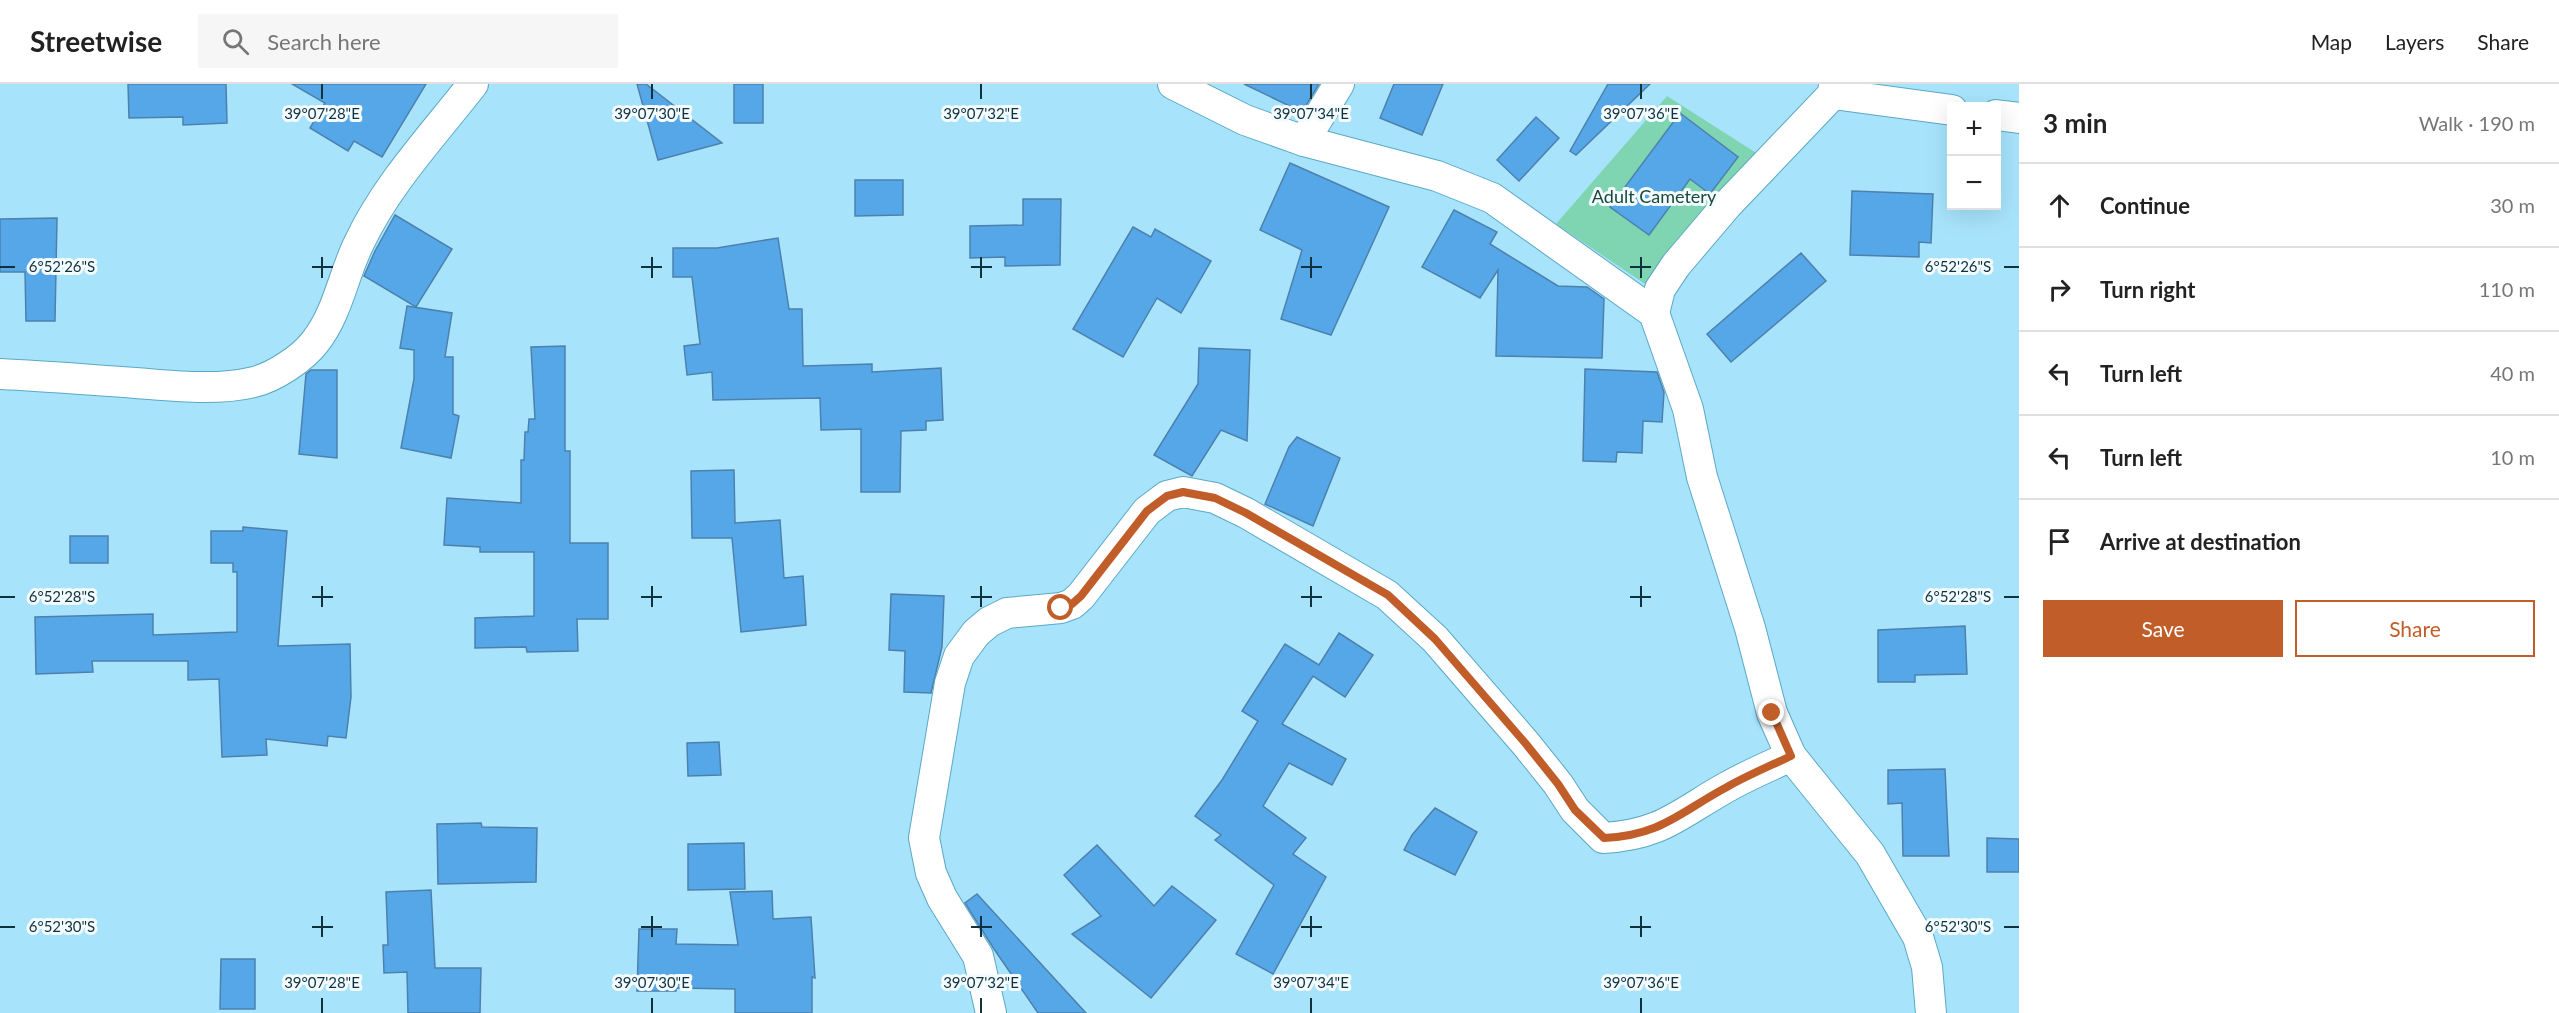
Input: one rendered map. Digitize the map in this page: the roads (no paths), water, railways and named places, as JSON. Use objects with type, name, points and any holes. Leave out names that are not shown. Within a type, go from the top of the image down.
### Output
[{"type":"street","points":[[0,374],[230,387],[257,381],[294,360],[315,343],[338,300],[358,243],[381,206],[473,84]]},
{"type":"street","points":[[1173,84],[1245,120],[1304,141],[1437,176],[1492,198],[1654,313],[1688,409],[1702,477],[1750,628],[1772,713],[1791,756],[1870,854],[1918,937],[1928,967],[1931,1013]]},
{"type":"street","points":[[1304,141],[1338,84]]},
{"type":"street","points":[[1654,313],[1660,289],[1676,265],[1727,205],[1834,89],[1947,109]]},
{"type":"street","points":[[2001,116],[2019,118]]},
{"type":"street","points":[[991,1013],[978,956],[942,898],[931,873],[924,838],[950,683],[959,656],[976,633],[989,622],[1006,613],[1061,608],[1072,604],[1081,596],[1147,511],[1167,496],[1183,492],[1215,498],[1246,513],[1388,595],[1435,639],[1526,744],[1558,784],[1575,810],[1604,838],[1627,837],[1647,832],[1681,816],[1727,787],[1791,756]]},
{"type":"park label","name":"Adult Cametery","points":[[1654,197]]}]
